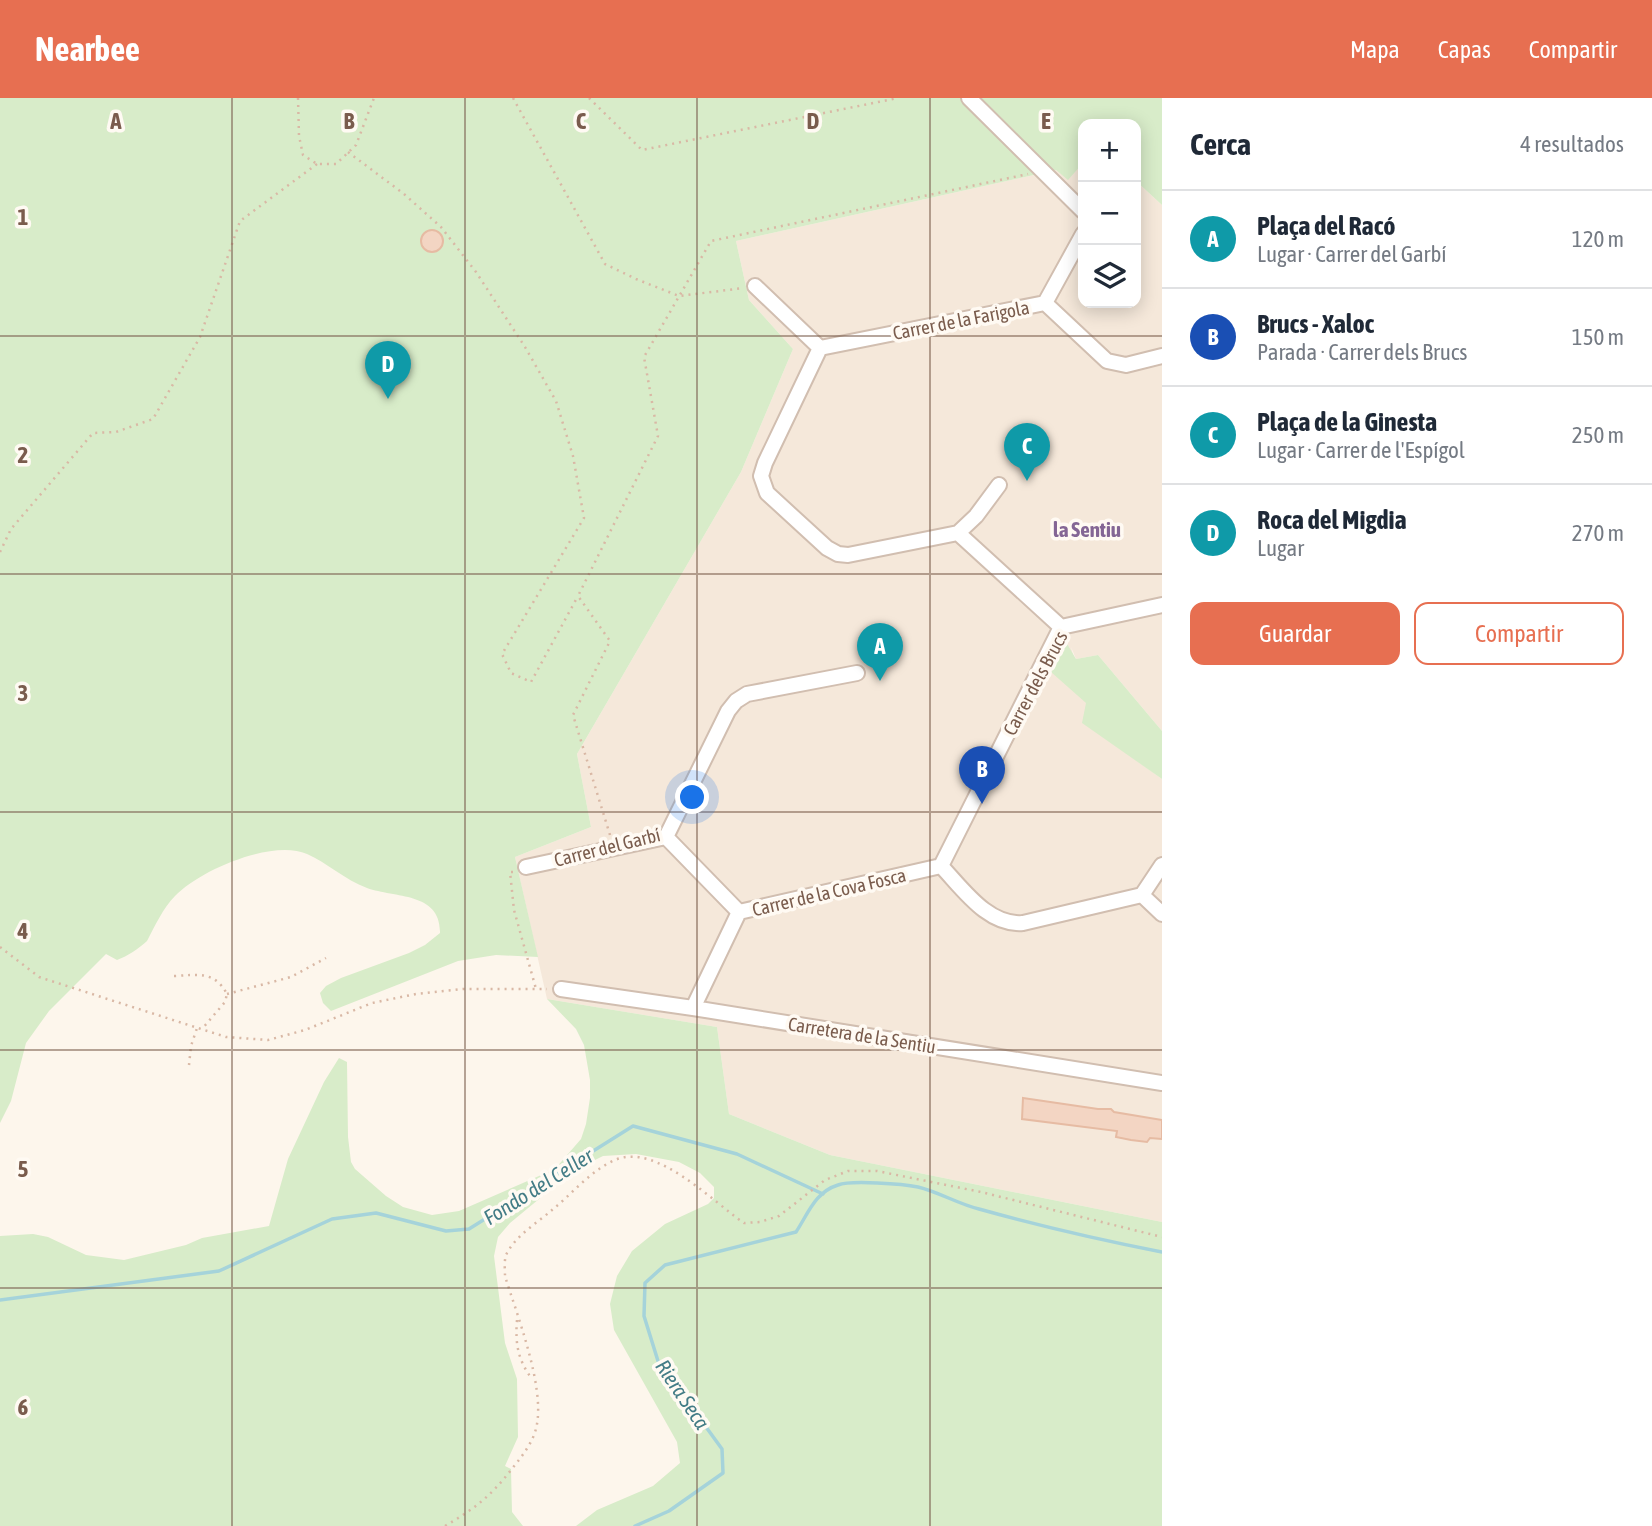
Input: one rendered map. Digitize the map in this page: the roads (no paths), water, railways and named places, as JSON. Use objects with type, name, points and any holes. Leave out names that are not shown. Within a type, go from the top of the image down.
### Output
[{"type":"street","points":[[969,98],[1078,206]]},
{"type":"street","points":[[1045,303],[1078,243]]},
{"type":"street","points":[[754,286],[821,348],[765,463],[762,482],[767,493],[827,548],[838,554],[848,555],[958,533],[976,516],[999,485]]},
{"type":"street","name":"Carrer de la Farigola","points":[[821,348],[1045,303],[1107,360],[1126,365],[1162,356]]},
{"type":"street","points":[[958,533],[1061,626]]},
{"type":"street","name":"Carrer dels Brucs","points":[[941,866],[1061,626],[1162,605]]},
{"type":"street","name":"Carrer del Garbí","points":[[526,867],[666,837],[728,710],[736,701],[753,693],[857,673]]},
{"type":"street","points":[[666,837],[739,912]]},
{"type":"street","points":[[941,866],[988,913],[1004,922],[1023,923],[1142,895],[1162,865]]},
{"type":"street","name":"Carrer de la Cova Fosca","points":[[693,1008],[739,912],[941,866]]},
{"type":"street","points":[[1142,895],[1162,914]]},
{"type":"street","name":"Carretera de la Sentiu","points":[[561,989],[1162,1083]]},
{"type":"waterway","name":"Fondo del Celler","points":[[0,1300],[219,1271],[332,1219],[376,1213],[446,1231],[469,1229],[633,1126],[737,1154],[823,1194]]},
{"type":"waterway","name":"Riera Seca","points":[[635,1526],[669,1511],[723,1473],[722,1449],[658,1361],[644,1316],[645,1283],[665,1265],[796,1232],[823,1193],[838,1185],[854,1183],[918,1187],[971,1207],[1162,1252]]},
{"type":"place","name":"Roca del Migdia","points":[[388,399]]},
{"type":"place","name":"Plaça de la Ginesta","points":[[1027,481]]},
{"type":"place","name":"Plaça del Racó","points":[[880,681]]},
{"type":"place","name":"Brucs - Xaloc","points":[[982,804]]},
{"type":"district","name":"la Sentiu","points":[[1087,529]]}]
